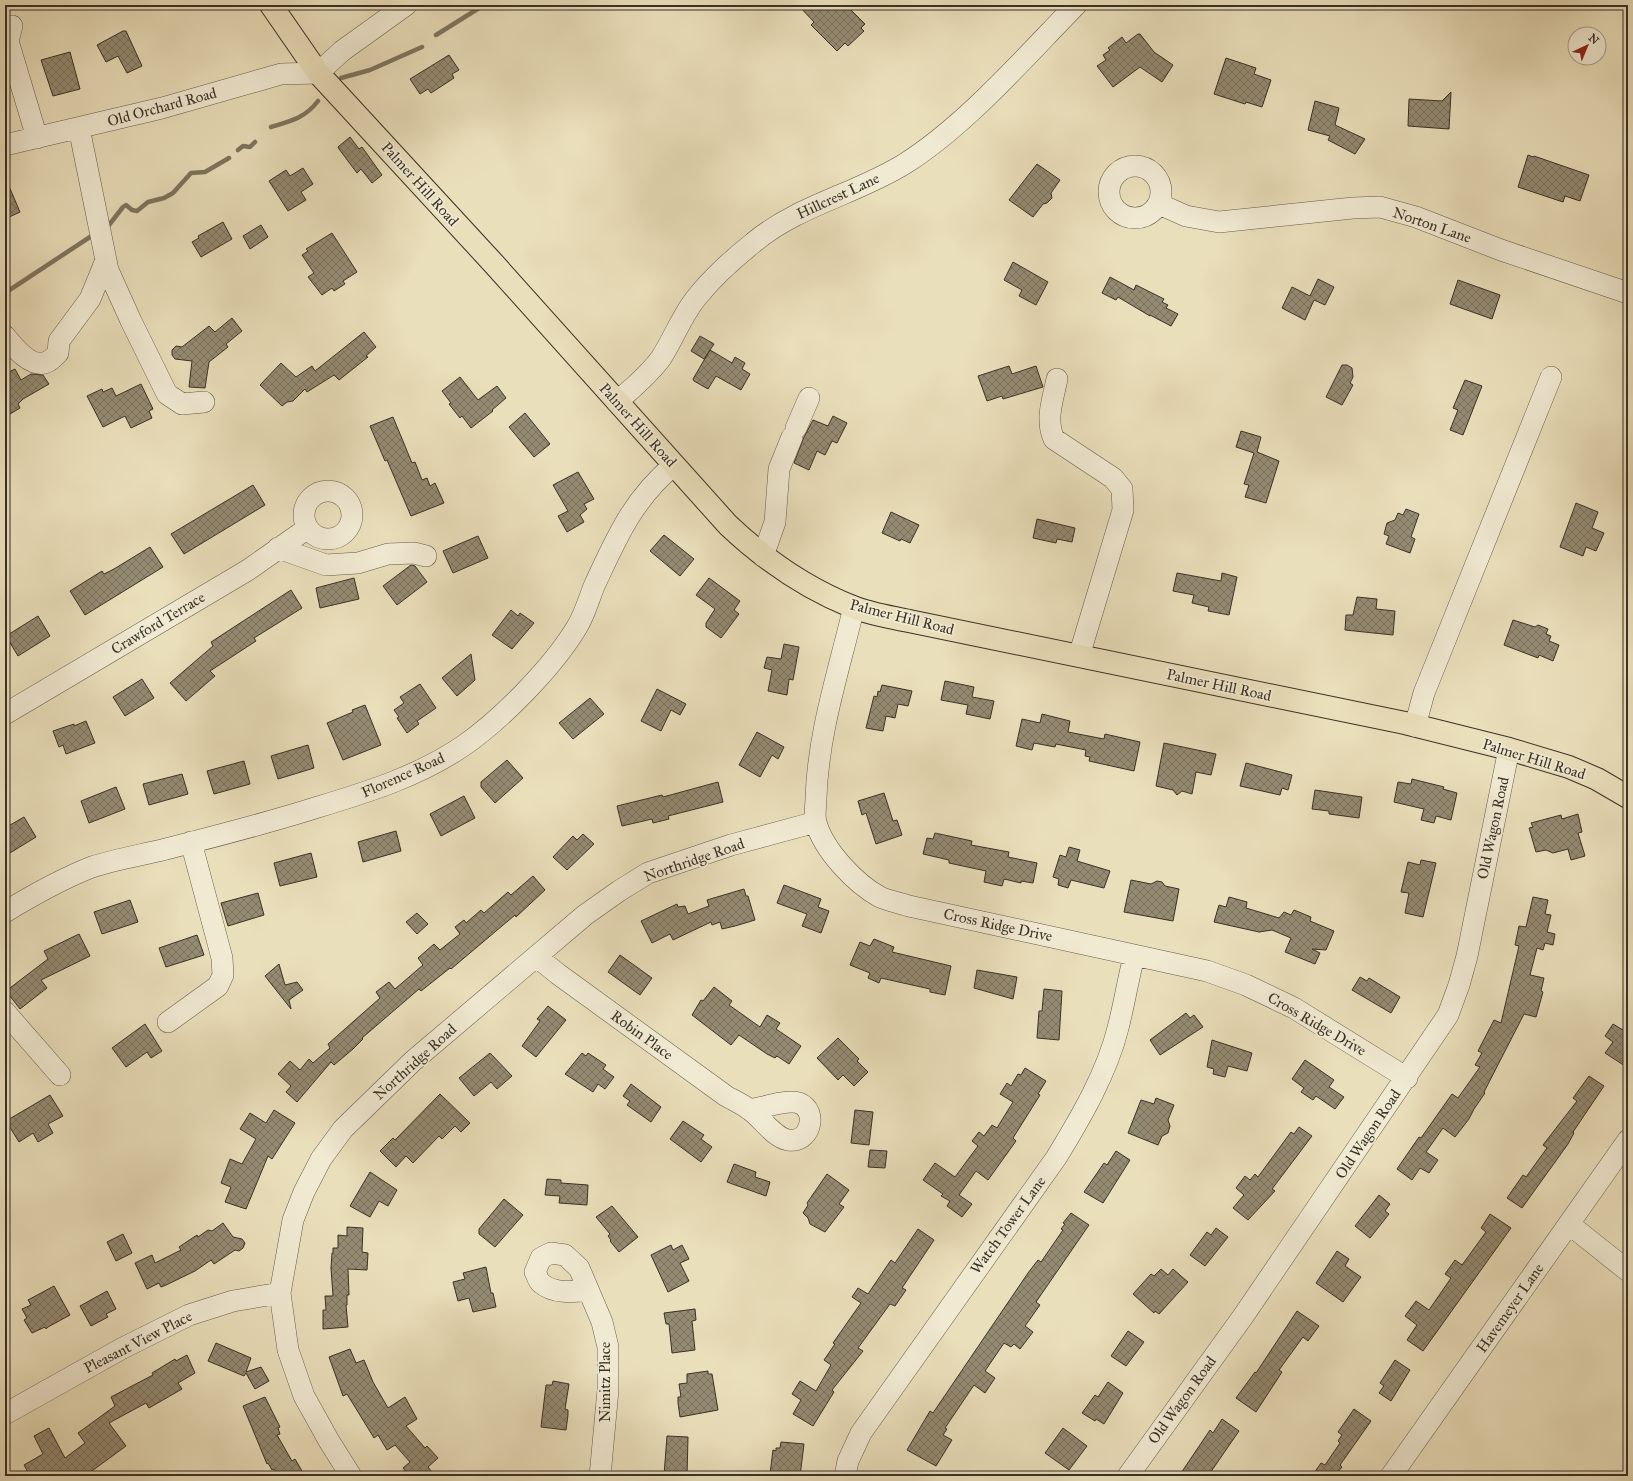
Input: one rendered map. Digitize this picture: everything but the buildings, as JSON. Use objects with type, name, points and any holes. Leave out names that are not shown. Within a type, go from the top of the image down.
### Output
[{"type":"main road","name":"Palmer Hill Road","points":[[271,5],[318,73],[728,525],[763,556],[790,575],[823,594],[854,607],[909,622],[1415,726],[1509,749],[1576,770],[1597,779],[1628,797]]},
{"type":"street","points":[[318,73],[342,51],[406,5]]},
{"type":"street","name":"Hillcrest Lane","points":[[617,402],[644,377],[660,358],[697,297],[724,268],[753,242],[782,222],[818,203],[866,183],[911,159],[968,113],[1076,5]]},
{"type":"street","points":[[12,26],[8,41],[37,138]]},
{"type":"street","name":"Old Orchard Road","points":[[5,146],[162,108],[281,74],[318,73]]},
{"type":"street","points":[[79,128],[108,270],[131,321],[167,394],[182,404],[204,402]]},
{"type":"street","name":"Norton Lane","points":[[1159,204],[1186,216],[1219,222],[1353,208],[1380,207],[1416,217],[1501,250],[1628,293]]},
{"type":"street","points":[[5,336],[19,353],[36,363],[48,362],[58,352],[59,341],[90,299],[106,260]]},
{"type":"street","points":[[1415,726],[1424,693],[1551,377]]},
{"type":"street","points":[[1057,379],[1049,429],[1054,439],[1113,478],[1122,489],[1123,510],[1078,656]]},
{"type":"street","points":[[763,556],[775,522],[779,469],[809,398]]},
{"type":"street","name":"Florence Road","points":[[5,912],[61,879],[94,867],[263,824],[379,789],[434,763],[463,746],[503,713],[542,674],[562,649],[578,626],[595,585],[628,516],[642,496],[674,465]]},
{"type":"street","name":"Crawford Terrace","points":[[5,714],[248,570],[308,528]]},
{"type":"street","points":[[278,548],[326,565],[358,563],[388,554],[414,553],[426,556]]},
{"type":"street","name":"Cross Ridge Drive","points":[[854,607],[821,743],[817,784],[816,822],[826,844],[842,865],[860,883],[881,897],[909,906],[1134,956],[1207,970],[1246,985],[1294,1008],[1406,1078]]},
{"type":"street","name":"Old Wagon Road","points":[[1128,1476],[1244,1315],[1448,1015],[1459,986],[1467,956],[1509,749]]},
{"type":"street","name":"Northridge Road","points":[[351,1476],[329,1441],[304,1396],[288,1350],[280,1293],[293,1220],[301,1199],[321,1159],[343,1129],[413,1061],[585,915],[619,890],[648,873],[731,845],[816,822]]},
{"type":"street","points":[[168,1022],[218,986],[223,975],[222,958],[191,842]]},
{"type":"street","name":"Watch Tower Lane","points":[[845,1476],[848,1461],[861,1434],[1056,1158],[1076,1126],[1108,1057],[1118,1029],[1134,956]]},
{"type":"street","name":"Robin Place","points":[[537,957],[558,974],[719,1091],[750,1110]]},
{"type":"street","points":[[5,1012],[60,1076]]},
{"type":"street","name":"Havemeyer Lane","points":[[1391,1476],[1628,1140]]},
{"type":"street","points":[[1569,1224],[1628,1270]]},
{"type":"street","name":"Nimitz Place","points":[[588,1290],[602,1322],[608,1347],[608,1390],[600,1476]]},
{"type":"street","name":"Pleasant View Place","points":[[5,1414],[121,1349],[189,1315],[233,1302],[280,1293]]},
{"type":"waterway","points":[[436,35],[484,5]]},
{"type":"waterway","points":[[341,78],[370,70],[422,47]]},
{"type":"waterway","points":[[271,127],[291,121],[303,115],[318,101]]},
{"type":"waterway","points":[[238,150],[243,146],[250,147],[255,142]]},
{"type":"waterway","points":[[109,225],[126,205],[132,210],[137,211],[148,202],[164,198],[173,193],[191,173],[205,172],[229,158]]},
{"type":"waterway","points":[[5,293],[93,235]]}]
